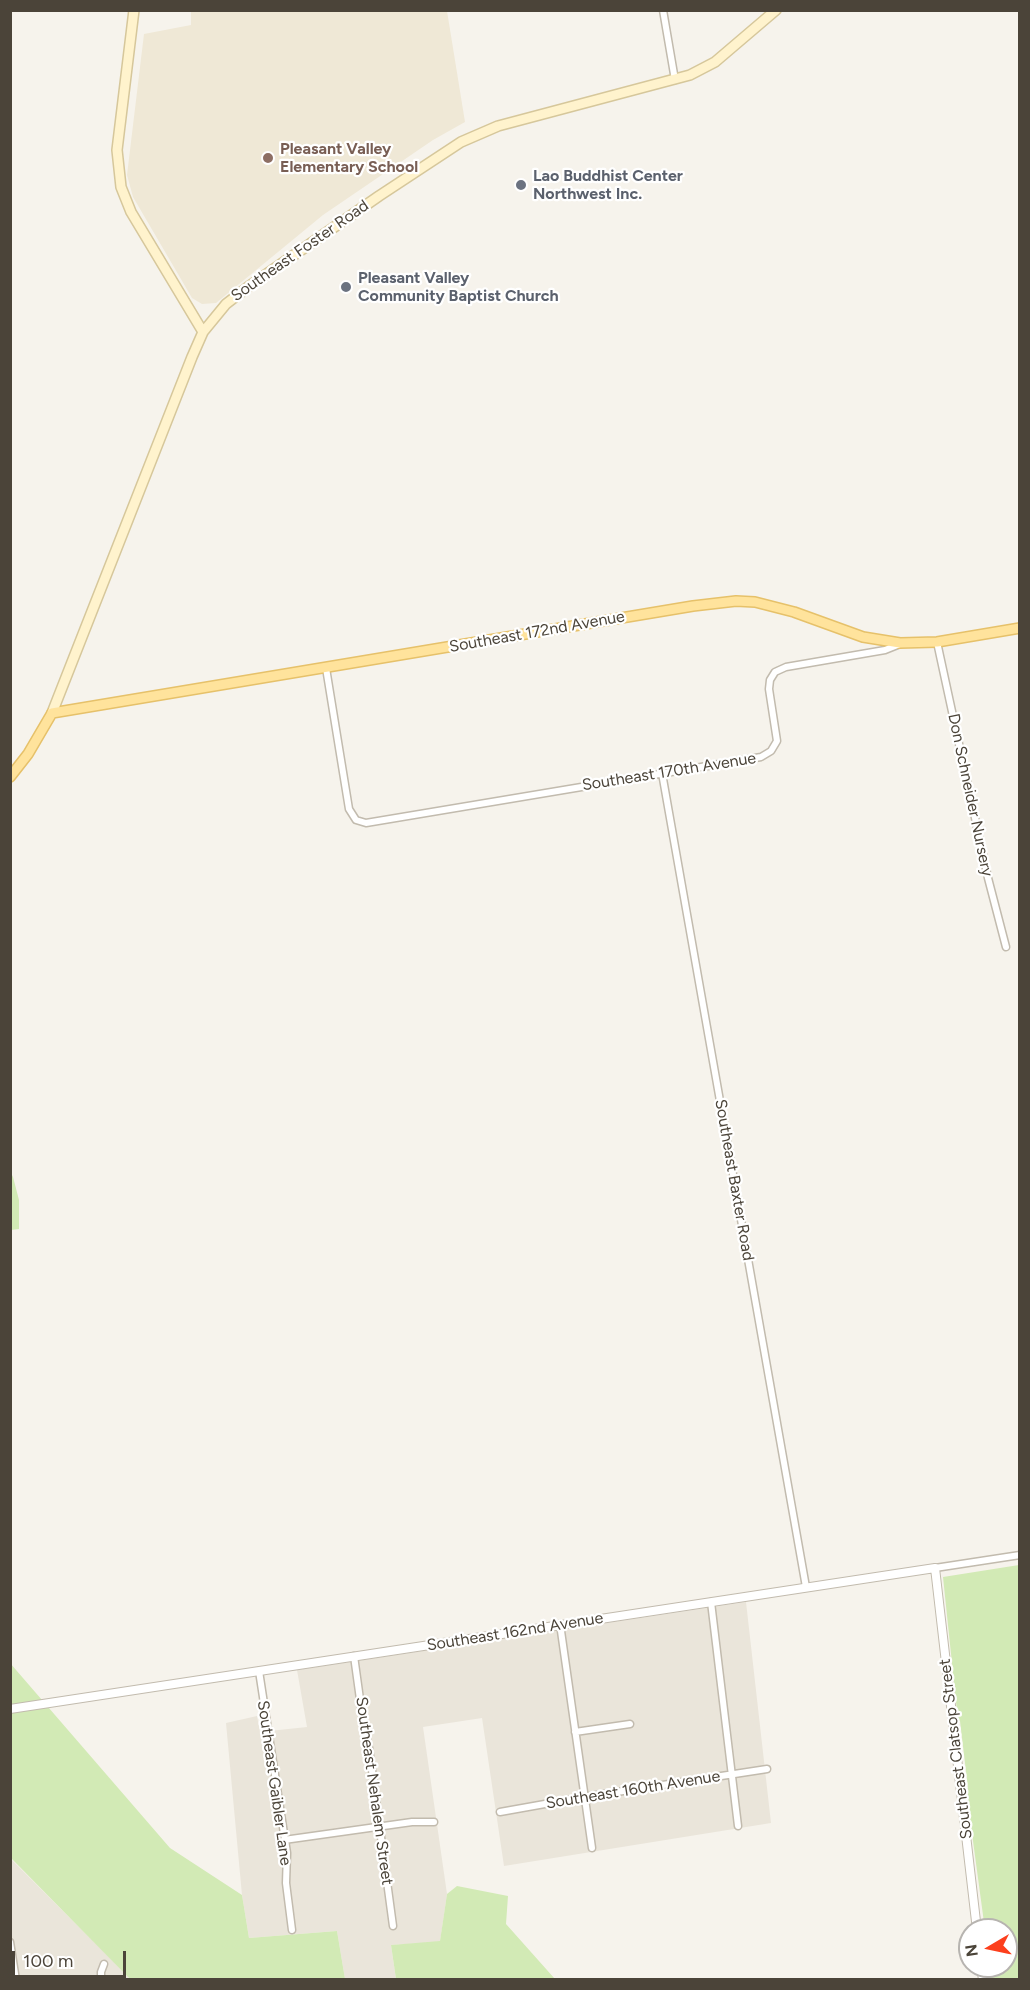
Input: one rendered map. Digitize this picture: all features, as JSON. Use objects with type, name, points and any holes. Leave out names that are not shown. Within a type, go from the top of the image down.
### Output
[{"type":"main road","points":[[134,10],[117,150],[121,187],[131,212],[203,332]]},
{"type":"main road","name":"Southeast Foster Road","points":[[10,777],[28,754],[52,713],[203,332],[222,309],[248,286],[404,178],[461,142],[498,126],[691,75],[715,62],[776,10]]},
{"type":"main road","name":"Southeast 172nd Avenue","points":[[52,713],[679,608],[736,601],[768,604],[863,637],[900,643],[937,642],[1020,628]]},
{"type":"street","points":[[663,10],[675,80]]},
{"type":"street","name":"Don Schneider Nursery","points":[[937,642],[986,868],[1006,947]]},
{"type":"street","name":"Southeast 170th Avenue","points":[[326,668],[349,807],[356,820],[369,822],[757,758],[768,754],[774,748],[777,738],[769,685],[772,676],[778,670],[885,650],[900,643]]},
{"type":"street","name":"Southeast Baxter Road","points":[[662,773],[806,1587]]},
{"type":"street","name":"Southeast 162nd Avenue","points":[[10,1709],[1020,1555]]},
{"type":"street","name":"Southeast Clatsop Street","points":[[935,1568],[976,1918]]},
{"type":"street","points":[[711,1602],[738,1826]]},
{"type":"street","points":[[560,1624],[592,1848]]},
{"type":"street","name":"Southeast Nehalem Street","points":[[354,1656],[393,1926]]},
{"type":"street","name":"Southeast Gaibler Lane","points":[[259,1671],[287,1853],[286,1883],[292,1930]]},
{"type":"street","points":[[575,1732],[630,1724]]},
{"type":"street","name":"Southeast 160th Avenue","points":[[500,1812],[767,1769]]},
{"type":"street","points":[[284,1840],[412,1822],[434,1822]]},
{"type":"street","points":[[10,1942],[16,1980]]},
{"type":"street","points":[[101,1980],[104,1964]]},
{"type":"shaded area","name":"Pleasant Valley Elementary School","points":[[191,11],[447,11],[465,122],[433,140],[323,215],[216,303],[202,304],[192,298],[133,197],[127,175],[144,34],[191,25]]},
{"type":"shaded area","points":[[746,1602],[771,1823],[504,1866],[482,1718],[423,1727],[447,1894],[440,1942],[391,1945],[396,1979],[345,1979],[337,1931],[249,1938],[242,1895],[226,1723],[257,1716],[260,1732],[307,1727],[297,1670]]},
{"type":"shaded area","points":[[10,1858],[110,1958],[130,1979],[11,1979]]},
{"type":"green space","points":[[11,1173],[19,1200],[19,1229],[11,1230]]},
{"type":"green space","points":[[1019,1565],[1019,1979],[991,1979],[1018,1978],[1018,1918],[983,1918],[966,1789],[968,1788],[960,1721],[958,1721],[943,1577]]},
{"type":"green space","points":[[10,1663],[170,1848],[242,1895],[249,1938],[337,1931],[345,1979],[130,1979],[11,1858]]},
{"type":"green space","points":[[457,1886],[508,1896],[506,1924],[555,1979],[396,1979],[391,1945],[440,1941],[447,1894]]},
{"type":"place","name":"Pleasant Valley Elementary School","points":[[268,158]]},
{"type":"place","name":"Lao Buddhist Center Northwest Inc.","points":[[521,185]]},
{"type":"place","name":"Pleasant Valley Community Baptist Church","points":[[346,287]]}]
